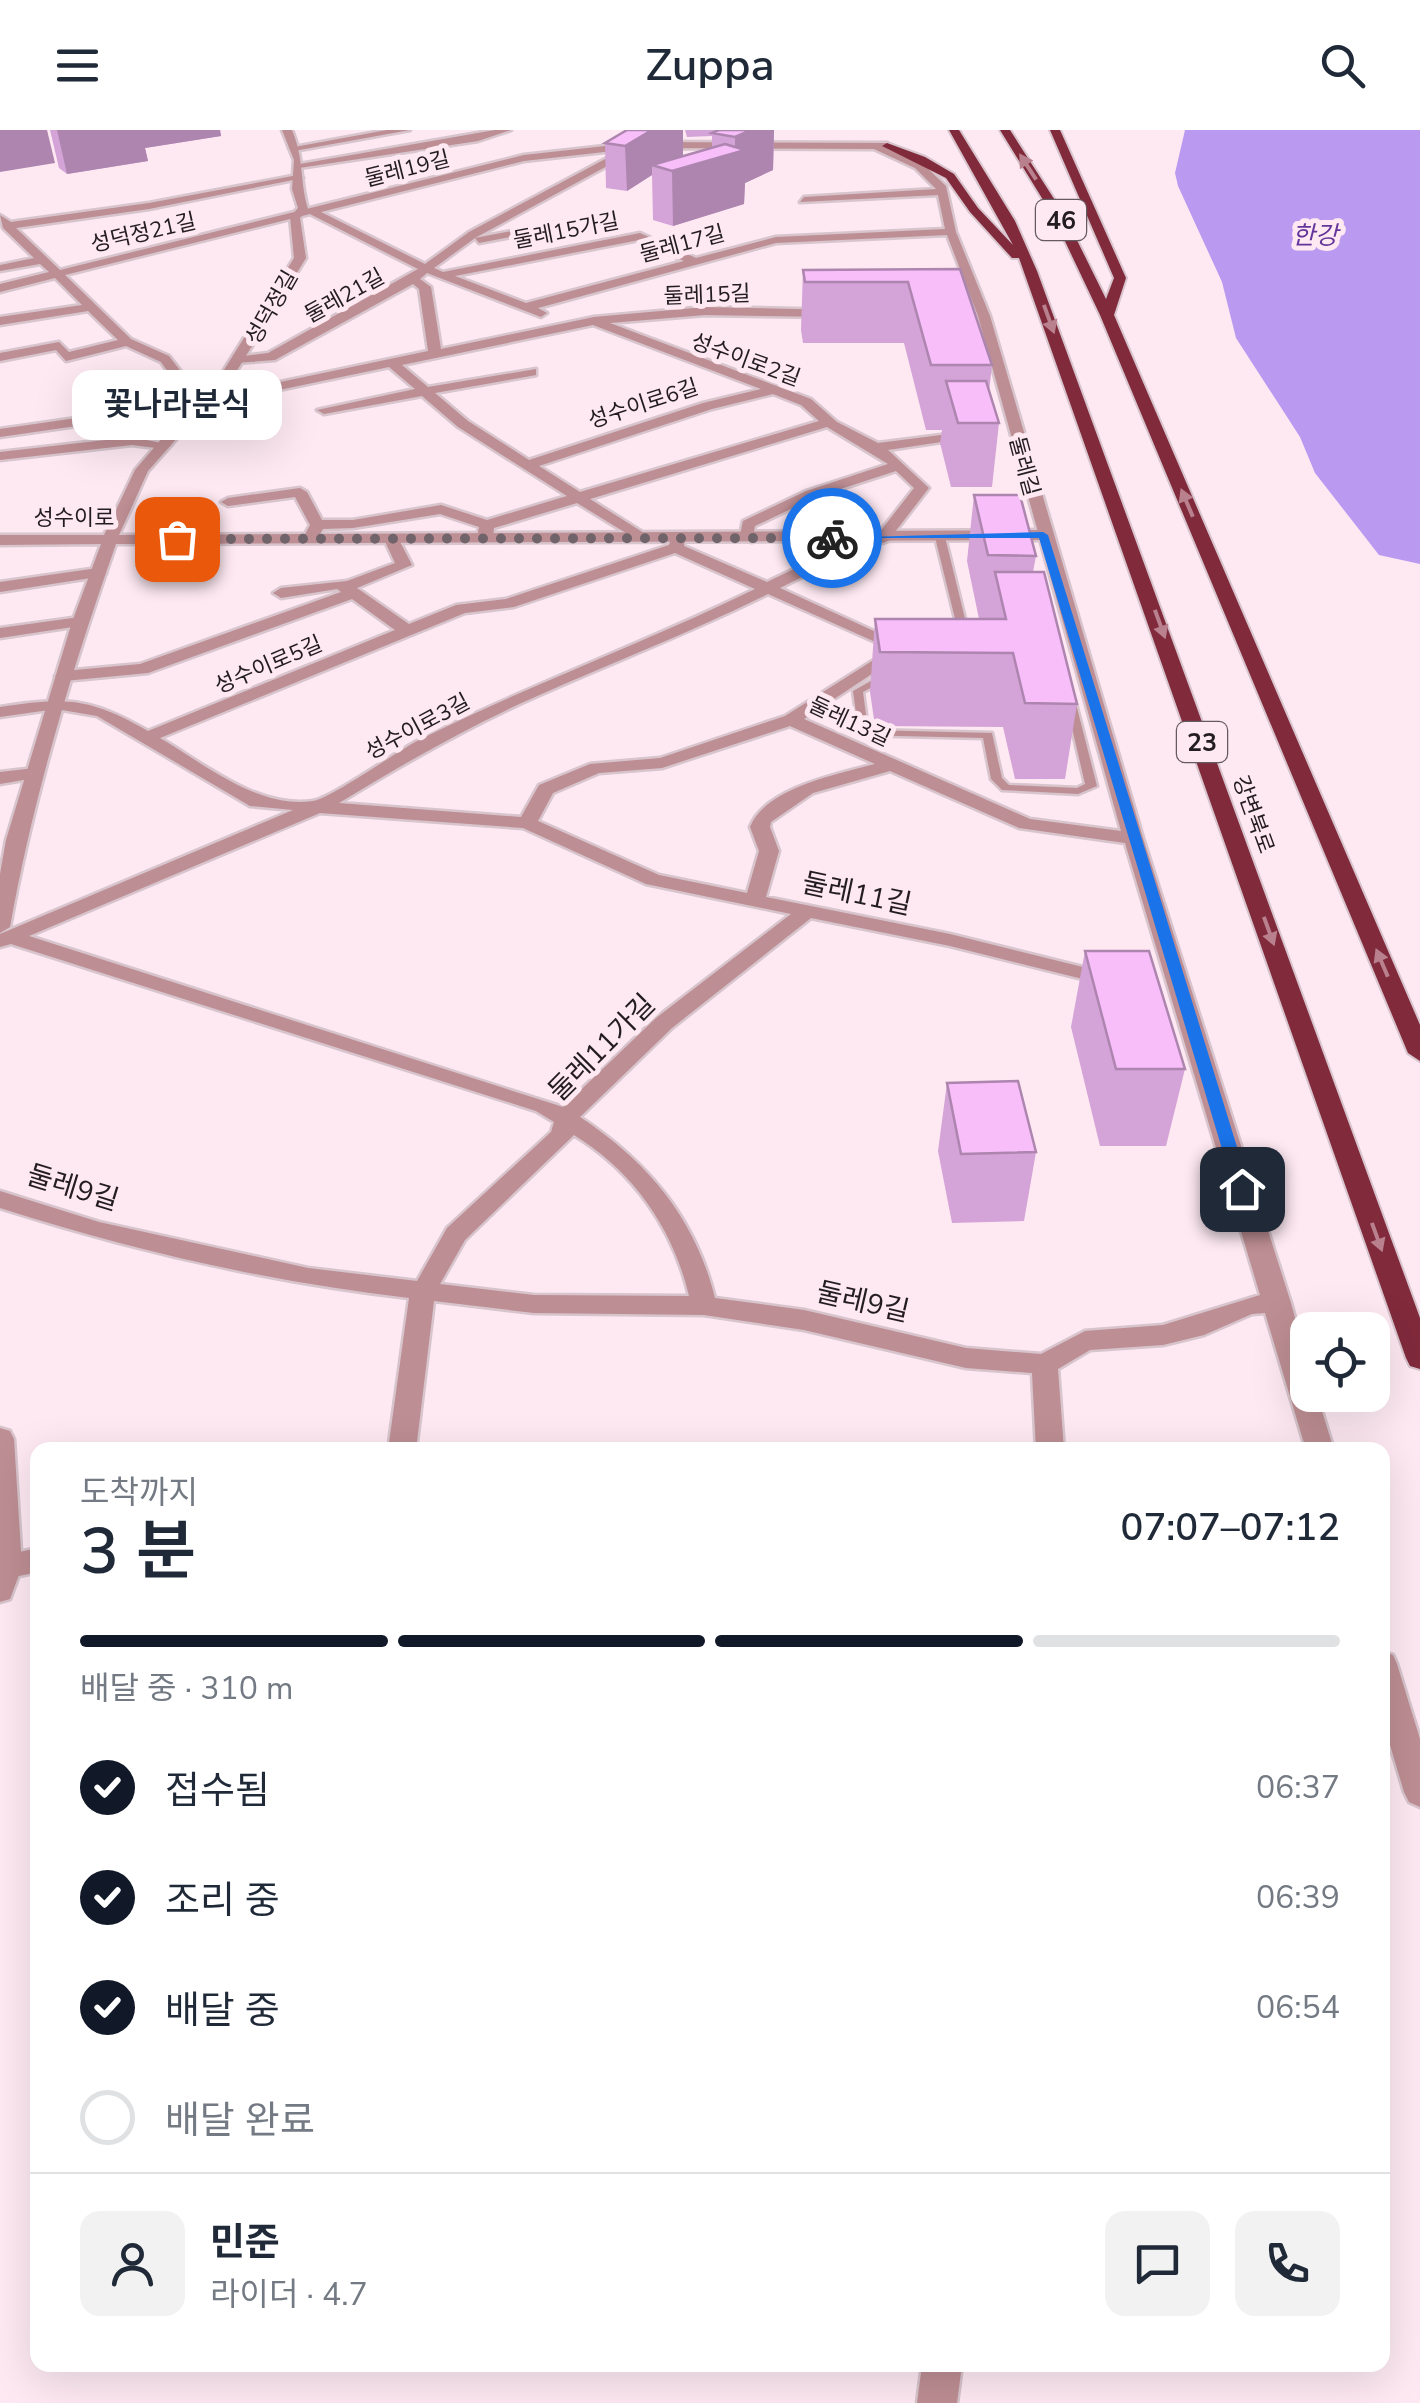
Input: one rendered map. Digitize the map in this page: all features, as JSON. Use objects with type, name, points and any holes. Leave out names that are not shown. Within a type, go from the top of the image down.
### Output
[{"type":"highway","name":"46","points":[[1005,130],[1059,216],[1107,315]]},
{"type":"highway","points":[[1055,130],[1120,278],[1107,315],[1420,1053]]},
{"type":"highway","name":"강변북로","points":[[954,133],[1009,221],[1031,271],[1420,1358]]},
{"type":"highway","points":[[883,147],[921,159],[950,176],[974,210],[1031,271]]},
{"type":"street","name":"성덕정길","points":[[3,935],[16,840],[80,622],[110,540],[142,470],[207,404],[239,360],[300,258],[295,217],[303,209],[294,148],[287,130]]},
{"type":"street","points":[[294,148],[405,130]]},
{"type":"street","points":[[4,222],[150,206],[298,171],[506,130]]},
{"type":"street","name":"둘레21길","points":[[239,360],[271,357],[412,279],[460,244],[641,145],[656,130]]},
{"type":"street","points":[[841,134],[883,147],[930,174],[943,192]]},
{"type":"street","name":"둘레19길","points":[[295,217],[524,158],[641,145],[883,147]]},
{"type":"street","points":[[828,211],[811,199],[943,192]]},
{"type":"street","name":"둘레길","points":[[943,192],[951,232],[984,316],[1001,428],[1043,535],[1174,996],[1278,1303],[1318,1442]]},
{"type":"street","points":[[312,212],[426,269],[574,325]]},
{"type":"street","name":"성덕정21길","points":[[0,288],[295,217]]},
{"type":"street","name":"둘레21길","points":[[460,244],[591,219]]},
{"type":"street","points":[[4,222],[127,342],[165,359],[184,385],[207,404]]},
{"type":"street","points":[[840,224],[851,237]]},
{"type":"street","name":"둘레17길","points":[[526,306],[776,240],[951,232]]},
{"type":"street","name":"둘레15가길","points":[[444,276],[640,236],[693,261]]},
{"type":"street","points":[[0,244],[22,240]]},
{"type":"street","points":[[0,268],[41,260]]},
{"type":"street","points":[[412,279],[424,287],[436,354]]},
{"type":"street","points":[[0,321],[90,307]]},
{"type":"street","name":"둘레15길","points":[[0,432],[207,404],[594,321],[705,310],[844,314]]},
{"type":"street","points":[[964,316],[984,316]]},
{"type":"street","name":"성수이로2길","points":[[594,321],[806,402],[824,424],[876,448],[900,465]]},
{"type":"street","points":[[0,357],[59,346],[66,356],[127,342]]},
{"type":"street","points":[[392,363],[463,424],[639,536]]},
{"type":"street","points":[[324,410],[531,372]]},
{"type":"street","name":"성수이로6길","points":[[528,464],[708,406],[774,390]]},
{"type":"street","points":[[228,502],[300,492],[314,532],[441,509],[486,531],[580,497],[824,424]]},
{"type":"street","points":[[876,448],[1001,428]]},
{"type":"street","points":[[0,456],[132,441],[164,445]]},
{"type":"street","points":[[747,538],[748,524],[811,494],[900,465],[922,488],[884,538]]},
{"type":"street","name":"성수이로","points":[[0,540],[314,532],[391,538],[486,531],[639,536],[677,543],[747,538],[1043,535]]},
{"type":"street","points":[[64,676],[142,669],[350,590],[404,565],[391,538]]},
{"type":"street","name":"성수이로3길","points":[[3,935],[322,805],[421,746],[527,694],[702,621],[842,550],[840,538]]},
{"type":"street","name":"둘레13길","points":[[677,543],[902,648],[791,720]]},
{"type":"street","name":"성수이로5길","points":[[146,738],[462,608],[508,604],[677,543]]},
{"type":"street","points":[[0,587],[98,573]]},
{"type":"street","points":[[280,593],[340,584],[408,630]]},
{"type":"street","points":[[0,634],[80,622]]},
{"type":"street","name":"둘레11길","points":[[0,712],[56,704],[102,712],[257,802],[527,823],[653,880],[950,940],[1129,985]]},
{"type":"street","points":[[527,823],[546,789],[596,768],[662,762],[791,720]]},
{"type":"street","name":"둘레13길","points":[[791,720],[1026,824],[1132,838]]},
{"type":"street","points":[[755,899],[769,850],[760,827],[763,819],[806,789],[890,765]]},
{"type":"street","points":[[0,778],[35,773]]},
{"type":"street","name":"둘레11가길","points":[[422,1292],[456,1234],[521,1169],[562,1136],[566,1118],[664,1023],[807,911]]},
{"type":"street","points":[[3,935],[336,1042],[476,1082],[566,1118],[640,1175],[664,1203],[694,1260],[704,1306]]},
{"type":"street","name":"둘레9길","points":[[0,1199],[97,1230],[247,1265],[422,1292],[534,1304],[704,1306],[804,1320],[966,1358],[1045,1364]]},
{"type":"street","points":[[403,1442],[422,1292]]},
{"type":"street","points":[[1050,1442],[1045,1364],[1085,1341],[1163,1335],[1194,1328],[1249,1306],[1278,1303]]},
{"type":"street","points":[[0,1439],[2,1575],[30,1563]]},
{"type":"street","points":[[1390,1691],[1420,1792]]},
{"type":"street","points":[[937,2403],[941,2372]]},
{"type":"lane","points":[[940,537],[967,646]]},
{"type":"lane","points":[[964,632],[982,632]]},
{"type":"lane","points":[[901,675],[882,675],[858,691],[863,734],[988,735],[997,779],[1006,788],[1078,791],[1091,786],[1069,695]]},
{"type":"water","name":"한강","points":[[1185,130],[1420,130],[1420,564],[1379,555],[1315,473],[1300,437],[1236,338],[1222,282],[1178,186],[1175,173]]},
{"type":"building","points":[[627,130],[652,130],[625,146],[605,143]]},
{"type":"building","points":[[751,130],[735,137],[712,133]]},
{"type":"building","points":[[725,144],[745,150],[672,171],[652,165]]},
{"type":"building","points":[[960,269],[992,365],[931,365],[908,282],[805,282],[803,270]]},
{"type":"building","points":[[946,381],[986,381],[999,423],[958,423]]},
{"type":"building","points":[[974,495],[1020,495],[1036,556],[988,555]]},
{"type":"building","points":[[995,572],[1044,572],[1077,704],[1025,703],[1013,653],[880,652],[875,619],[1006,619]]},
{"type":"building","points":[[1085,951],[1149,951],[1185,1069],[1116,1069]]},
{"type":"building","points":[[1018,1081],[1036,1152],[961,1154],[947,1083]]},
{"type":"way so far","points":[[177,539],[832,538]]},
{"type":"place","name":"꽃나라분식","points":[[177,539]]},
{"type":"route","points":[[832,538],[1043,535],[1132,838],[1242,1189]]}]
